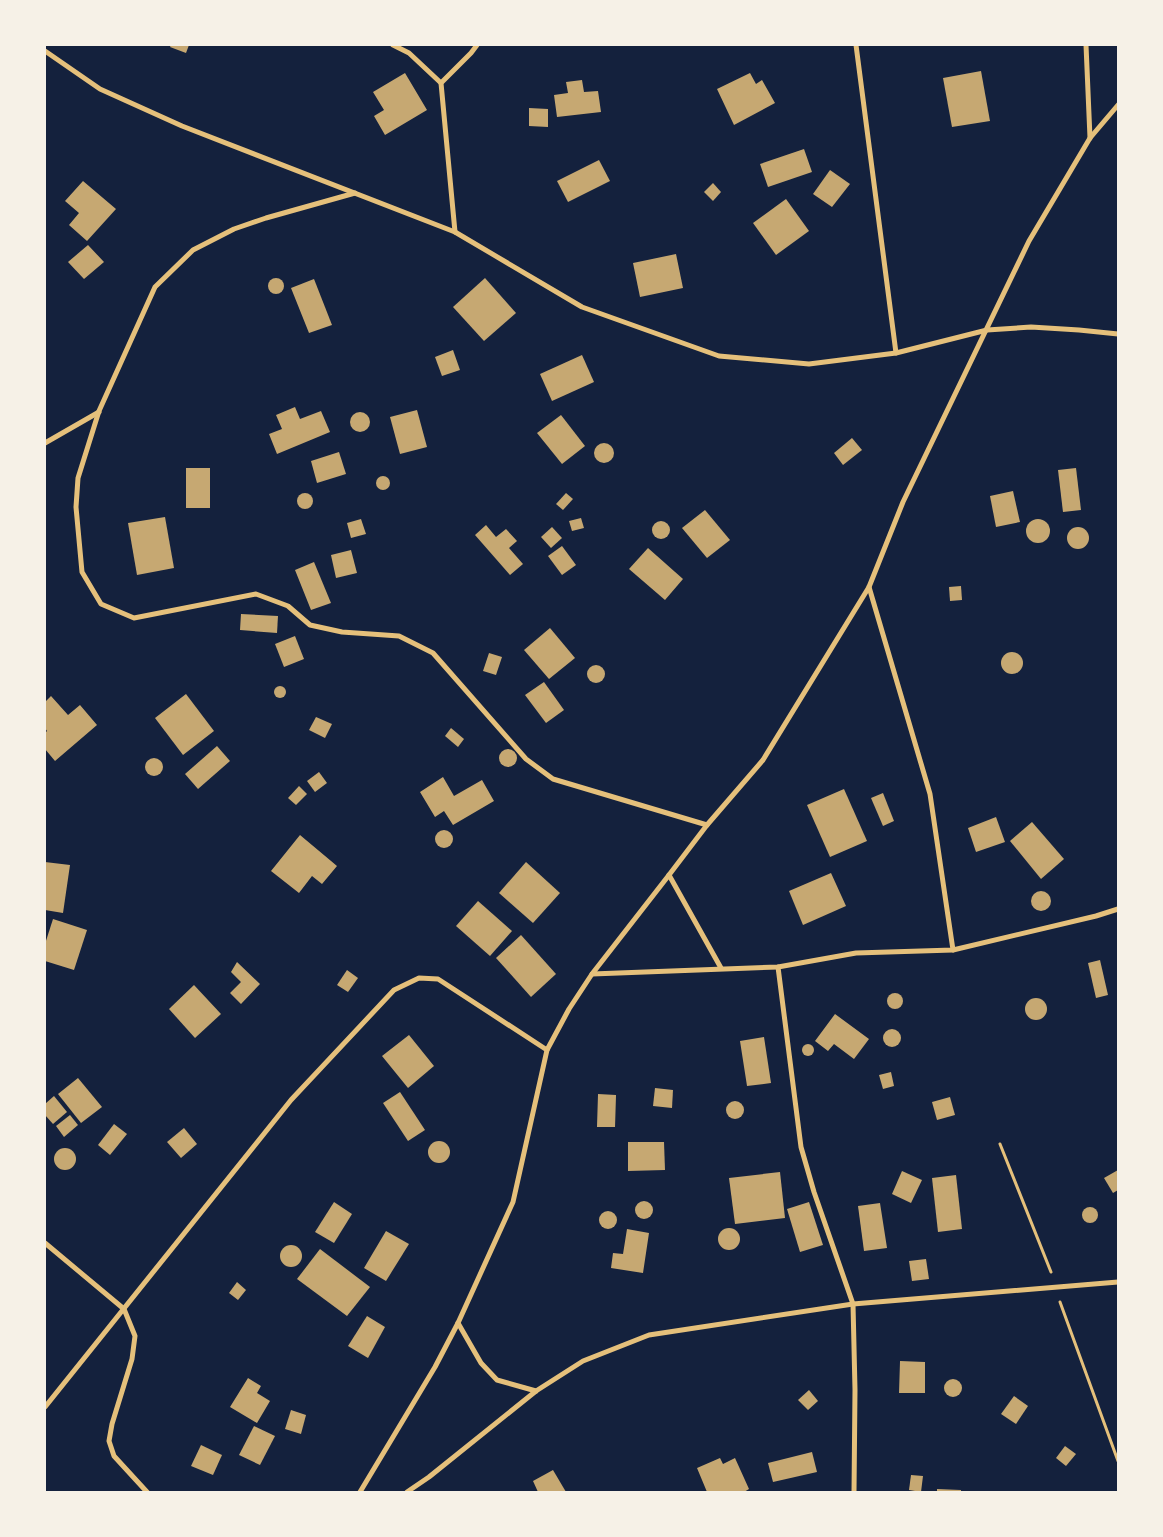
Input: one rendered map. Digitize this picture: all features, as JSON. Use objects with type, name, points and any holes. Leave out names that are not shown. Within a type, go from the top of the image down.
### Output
[{"type":"street","points":[[393,45],[409,53],[441,83],[456,232]]},
{"type":"street","points":[[441,83],[472,53],[477,45]]},
{"type":"street","points":[[856,45],[896,352]]},
{"type":"street","points":[[1086,45],[1090,138]]},
{"type":"street","points":[[45,51],[100,89],[182,126],[456,232],[582,307],[720,356],[809,364],[896,352],[987,330],[1030,327],[1118,334]]},
{"type":"street","points":[[360,1492],[435,1367],[458,1324],[513,1202],[547,1050],[569,1009],[592,974],[707,825],[763,760],[869,587],[903,502],[1029,241],[1090,138],[1118,105]]},
{"type":"street","points":[[355,193],[234,229],[194,250],[155,288],[99,412],[78,478],[76,507],[82,572],[102,604],[134,618],[256,594],[288,606],[310,625],[342,632],[399,636],[433,653],[526,759],[553,780],[707,825]]},
{"type":"street","points":[[45,443],[99,412]]},
{"type":"street","points":[[869,587],[930,794],[953,950]]},
{"type":"street","points":[[669,875],[721,968]]},
{"type":"street","points":[[592,974],[778,967],[856,953],[953,950],[1118,909]]},
{"type":"street","points":[[778,967],[801,1147],[814,1192],[853,1304],[855,1390],[854,1492]]},
{"type":"street","points":[[45,1407],[291,1100],[394,990],[418,978],[438,979],[547,1050]]},
{"type":"street","points":[[45,1243],[124,1309],[135,1336],[132,1359],[112,1424],[109,1442],[114,1456],[147,1492]]},
{"type":"street","points":[[407,1492],[429,1477],[536,1391],[583,1361],[649,1335],[853,1304],[1118,1282]]},
{"type":"street","points":[[458,1324],[481,1362],[497,1380],[536,1391]]},
{"type":"building","points":[[171,45],[189,45],[186,53],[170,47]]},
{"type":"building","points":[[981,71],[990,121],[952,127],[943,78]]},
{"type":"building","points":[[405,73],[427,110],[385,135],[374,116],[384,110],[373,92]]},
{"type":"building","points":[[750,73],[756,84],[762,80],[775,103],[734,125],[717,89]]},
{"type":"building","points":[[582,80],[584,92],[598,91],[601,112],[557,117],[554,95],[568,93],[566,82]]},
{"type":"building","points":[[529,108],[548,109],[548,127],[529,126]]},
{"type":"building","points":[[804,149],[812,172],[768,187],[760,164]]},
{"type":"building","points":[[599,160],[610,181],[568,202],[557,181]]},
{"type":"building","points":[[830,170],[850,184],[832,207],[813,194]]},
{"type":"building","points":[[83,181],[116,209],[87,241],[69,225],[79,213],[65,201]]},
{"type":"building","points":[[713,183],[721,192],[713,201],[704,192]]},
{"type":"building","points":[[786,199],[809,231],[776,255],[753,223]]},
{"type":"building","points":[[88,245],[104,262],[84,279],[68,262]]},
{"type":"building","points":[[676,254],[683,288],[640,297],[633,263]]},
{"type":"building","points":[[273,278],[279,278],[284,283],[282,292],[273,294],[268,289],[268,283]]},
{"type":"building","points":[[485,278],[516,313],[484,341],[453,307]]},
{"type":"building","points":[[314,279],[332,325],[309,333],[291,288]]},
{"type":"building","points":[[453,350],[460,370],[442,376],[435,357]]},
{"type":"building","points":[[582,355],[594,382],[552,401],[540,374]]},
{"type":"building","points":[[295,407],[300,419],[321,411],[330,432],[277,454],[269,434],[282,429],[276,415]]},
{"type":"building","points":[[417,410],[427,447],[400,454],[390,417]]},
{"type":"building","points":[[360,412],[367,415],[370,422],[367,429],[360,432],[353,429],[350,422],[353,415]]},
{"type":"building","points":[[561,415],[585,446],[562,464],[537,433]]},
{"type":"building","points":[[852,438],[862,450],[843,465],[834,453]]},
{"type":"building","points":[[604,443],[611,446],[614,453],[611,460],[604,463],[597,460],[594,453],[597,446]]},
{"type":"building","points":[[339,452],[346,474],[317,483],[311,461]]},
{"type":"building","points":[[186,468],[210,468],[210,508],[186,508]]},
{"type":"building","points":[[1076,468],[1081,510],[1063,512],[1058,470]]},
{"type":"building","points":[[383,476],[388,478],[390,483],[388,488],[383,490],[378,488],[376,483],[378,478]]},
{"type":"building","points":[[1013,491],[1020,522],[996,527],[990,496]]},
{"type":"building","points":[[302,493],[308,493],[313,498],[311,507],[302,509],[297,504],[297,498]]},
{"type":"building","points":[[566,493],[573,499],[563,510],[556,504]]},
{"type":"building","points":[[705,510],[730,540],[707,558],[682,528]]},
{"type":"building","points":[[165,517],[174,568],[137,575],[128,523]]},
{"type":"building","points":[[581,518],[584,528],[572,531],[569,521]]},
{"type":"building","points":[[361,519],[366,534],[351,538],[347,523]]},
{"type":"building","points":[[1038,519],[1043,520],[1049,526],[1049,536],[1043,542],[1038,543],[1033,542],[1027,536],[1026,531],[1027,526],[1033,520]]},
{"type":"building","points":[[657,521],[665,521],[670,526],[668,537],[657,539],[652,534],[652,526]]},
{"type":"building","points":[[486,525],[496,537],[506,529],[517,541],[509,548],[523,564],[510,575],[475,535]]},
{"type":"building","points":[[552,527],[562,538],[551,548],[541,537]]},
{"type":"building","points":[[1078,527],[1086,530],[1089,538],[1086,546],[1078,549],[1070,546],[1067,538],[1070,530]]},
{"type":"building","points":[[562,546],[576,565],[562,575],[548,556]]},
{"type":"building","points":[[648,548],[683,579],[665,600],[629,569]]},
{"type":"building","points":[[351,550],[357,573],[336,578],[331,555]]},
{"type":"building","points":[[314,562],[331,603],[311,610],[295,570]]},
{"type":"building","points":[[961,586],[962,600],[950,601],[949,587]]},
{"type":"building","points":[[241,614],[278,616],[277,633],[240,630]]},
{"type":"building","points":[[550,628],[575,658],[549,679],[524,650]]},
{"type":"building","points":[[295,636],[304,659],[284,667],[275,644]]},
{"type":"building","points":[[1012,652],[1020,655],[1023,663],[1020,671],[1012,674],[1004,671],[1001,663],[1004,655]]},
{"type":"building","points":[[489,653],[502,657],[496,675],[483,671]]},
{"type":"building","points":[[592,665],[600,665],[605,670],[603,681],[592,683],[587,678],[587,670]]},
{"type":"building","points":[[544,682],[564,710],[546,723],[525,695]]},
{"type":"building","points":[[278,686],[282,686],[286,692],[282,698],[278,698],[274,694],[274,690]]},
{"type":"building","points":[[186,694],[214,731],[183,755],[155,718]]},
{"type":"building","points":[[51,696],[68,715],[80,705],[97,725],[55,761],[45,749],[45,733],[47,731],[45,728],[45,702]]},
{"type":"building","points":[[316,717],[332,724],[325,738],[309,730]]},
{"type":"building","points":[[451,728],[464,739],[458,747],[445,736]]},
{"type":"building","points":[[217,746],[230,761],[198,789],[185,774]]},
{"type":"building","points":[[508,749],[514,752],[517,758],[514,764],[508,767],[502,764],[499,758],[502,752]]},
{"type":"building","points":[[154,758],[160,761],[163,767],[160,773],[154,776],[148,773],[145,767],[148,761]]},
{"type":"building","points":[[319,772],[327,783],[315,792],[307,781]]},
{"type":"building","points":[[443,777],[454,796],[482,780],[494,801],[453,825],[444,811],[435,817],[420,792]]},
{"type":"building","points":[[299,786],[307,794],[296,805],[288,798]]},
{"type":"building","points":[[844,789],[867,841],[830,857],[807,805]]},
{"type":"building","points":[[883,793],[894,821],[883,826],[871,798]]},
{"type":"building","points":[[996,817],[1005,842],[976,852],[968,828]]},
{"type":"building","points":[[1032,822],[1064,859],[1041,879],[1010,841]]},
{"type":"building","points":[[444,830],[450,833],[453,839],[450,845],[444,848],[438,845],[435,839],[438,833]]},
{"type":"building","points":[[300,835],[337,866],[322,884],[312,876],[299,893],[271,871]]},
{"type":"building","points":[[45,862],[70,865],[63,913],[45,910]]},
{"type":"building","points":[[526,862],[560,893],[533,923],[499,893]]},
{"type":"building","points":[[831,873],[846,906],[803,925],[789,891]]},
{"type":"building","points":[[1041,891],[1048,894],[1051,901],[1048,908],[1041,911],[1034,908],[1031,901],[1034,894]]},
{"type":"building","points":[[478,901],[512,931],[490,956],[456,926]]},
{"type":"building","points":[[53,919],[87,930],[74,970],[45,961],[45,944]]},
{"type":"building","points":[[521,935],[556,974],[531,997],[496,958]]},
{"type":"building","points":[[1100,960],[1108,995],[1096,998],[1088,963]]},
{"type":"building","points":[[237,962],[260,984],[241,1004],[230,993],[241,982],[231,972]]},
{"type":"building","points":[[347,970],[358,978],[348,992],[337,985]]},
{"type":"building","points":[[194,985],[221,1014],[195,1038],[169,1009]]},
{"type":"building","points":[[895,993],[903,1001],[895,1009],[887,1001]]},
{"type":"building","points":[[1036,998],[1044,1001],[1047,1009],[1044,1017],[1036,1020],[1028,1017],[1025,1009],[1028,1001]]},
{"type":"building","points":[[835,1014],[869,1039],[854,1059],[834,1044],[828,1051],[815,1041]]},
{"type":"building","points":[[892,1029],[898,1032],[901,1038],[898,1044],[892,1047],[886,1044],[883,1038],[886,1032]]},
{"type":"building","points":[[409,1035],[434,1066],[408,1088],[382,1056]]},
{"type":"building","points":[[764,1037],[771,1083],[747,1086],[740,1041]]},
{"type":"building","points":[[806,1044],[810,1044],[814,1050],[810,1056],[806,1056],[802,1052],[802,1048]]},
{"type":"building","points":[[891,1072],[894,1086],[883,1089],[879,1075]]},
{"type":"building","points":[[78,1078],[102,1107],[81,1123],[58,1094]]},
{"type":"building","points":[[655,1088],[673,1090],[672,1108],[653,1106]]},
{"type":"building","points":[[400,1092],[425,1130],[408,1141],[383,1103]]},
{"type":"building","points":[[598,1094],[616,1095],[615,1127],[597,1127]]},
{"type":"building","points":[[54,1096],[67,1112],[53,1124],[45,1115],[45,1104]]},
{"type":"building","points":[[950,1097],[955,1115],[937,1120],[932,1102]]},
{"type":"building","points":[[735,1101],[741,1104],[744,1110],[741,1116],[735,1119],[729,1116],[726,1110],[729,1104]]},
{"type":"building","points":[[70,1115],[78,1125],[64,1137],[56,1126]]},
{"type":"building","points":[[114,1124],[127,1134],[110,1155],[98,1145]]},
{"type":"building","points":[[184,1128],[197,1144],[181,1158],[167,1142]]},
{"type":"building","points":[[439,1141],[447,1144],[450,1152],[447,1160],[439,1163],[431,1160],[428,1152],[431,1144]]},
{"type":"building","points":[[628,1142],[664,1142],[665,1170],[628,1171]]},
{"type":"building","points":[[65,1148],[73,1151],[76,1159],[73,1167],[65,1170],[57,1167],[54,1159],[57,1151]]},
{"type":"building","points":[[1118,1170],[1118,1190],[1113,1193],[1104,1178]]},
{"type":"building","points":[[902,1171],[922,1180],[911,1203],[892,1194]]},
{"type":"building","points":[[780,1172],[785,1218],[735,1224],[729,1178]]},
{"type":"building","points":[[956,1175],[962,1229],[938,1232],[932,1178]]},
{"type":"building","points":[[644,1201],[650,1204],[653,1210],[650,1216],[644,1219],[638,1216],[635,1210],[638,1204]]},
{"type":"building","points":[[334,1202],[352,1214],[334,1243],[315,1232]]},
{"type":"building","points":[[809,1202],[823,1245],[800,1252],[787,1209]]},
{"type":"building","points":[[880,1203],[887,1248],[864,1251],[858,1206]]},
{"type":"building","points":[[1090,1207],[1096,1209],[1098,1215],[1096,1221],[1090,1223],[1084,1221],[1082,1215],[1084,1209]]},
{"type":"building","points":[[608,1211],[614,1214],[617,1220],[614,1226],[608,1229],[602,1226],[599,1220],[602,1214]]},
{"type":"building","points":[[729,1228],[737,1231],[740,1239],[737,1247],[729,1250],[721,1247],[718,1239],[721,1231]]},
{"type":"building","points":[[627,1229],[649,1233],[643,1273],[611,1268],[613,1253],[623,1254]]},
{"type":"building","points":[[386,1231],[409,1244],[386,1281],[364,1268]]},
{"type":"building","points":[[291,1245],[299,1248],[302,1256],[299,1264],[291,1267],[283,1264],[280,1256],[283,1248]]},
{"type":"building","points":[[320,1249],[370,1287],[347,1316],[297,1279]]},
{"type":"building","points":[[926,1259],[929,1279],[912,1281],[909,1261]]},
{"type":"building","points":[[237,1282],[246,1290],[238,1300],[229,1293]]},
{"type":"building","points":[[367,1316],[385,1327],[368,1358],[348,1346]]},
{"type":"building","points":[[900,1361],[925,1362],[925,1393],[899,1393]]},
{"type":"building","points":[[248,1378],[261,1386],[257,1393],[270,1401],[257,1423],[230,1407]]},
{"type":"building","points":[[953,1379],[959,1382],[962,1388],[959,1394],[953,1397],[947,1394],[944,1388],[947,1382]]},
{"type":"building","points":[[809,1390],[818,1401],[808,1410],[798,1400]]},
{"type":"building","points":[[1014,1396],[1028,1406],[1016,1424],[1001,1414]]},
{"type":"building","points":[[291,1410],[306,1415],[301,1434],[285,1429]]},
{"type":"building","points":[[254,1426],[275,1436],[260,1465],[239,1455]]},
{"type":"building","points":[[201,1445],[222,1455],[213,1475],[191,1466]]},
{"type":"building","points":[[1065,1446],[1076,1454],[1066,1466],[1056,1458]]},
{"type":"building","points":[[812,1452],[817,1472],[773,1482],[768,1463]]},
{"type":"building","points":[[720,1458],[723,1464],[735,1458],[749,1489],[744,1492],[707,1492],[697,1468]]},
{"type":"building","points":[[553,1470],[566,1492],[538,1492],[533,1481]]},
{"type":"building","points":[[911,1475],[923,1476],[921,1492],[909,1490]]},
{"type":"building","points":[[937,1489],[961,1490],[961,1492],[937,1492]]}]
